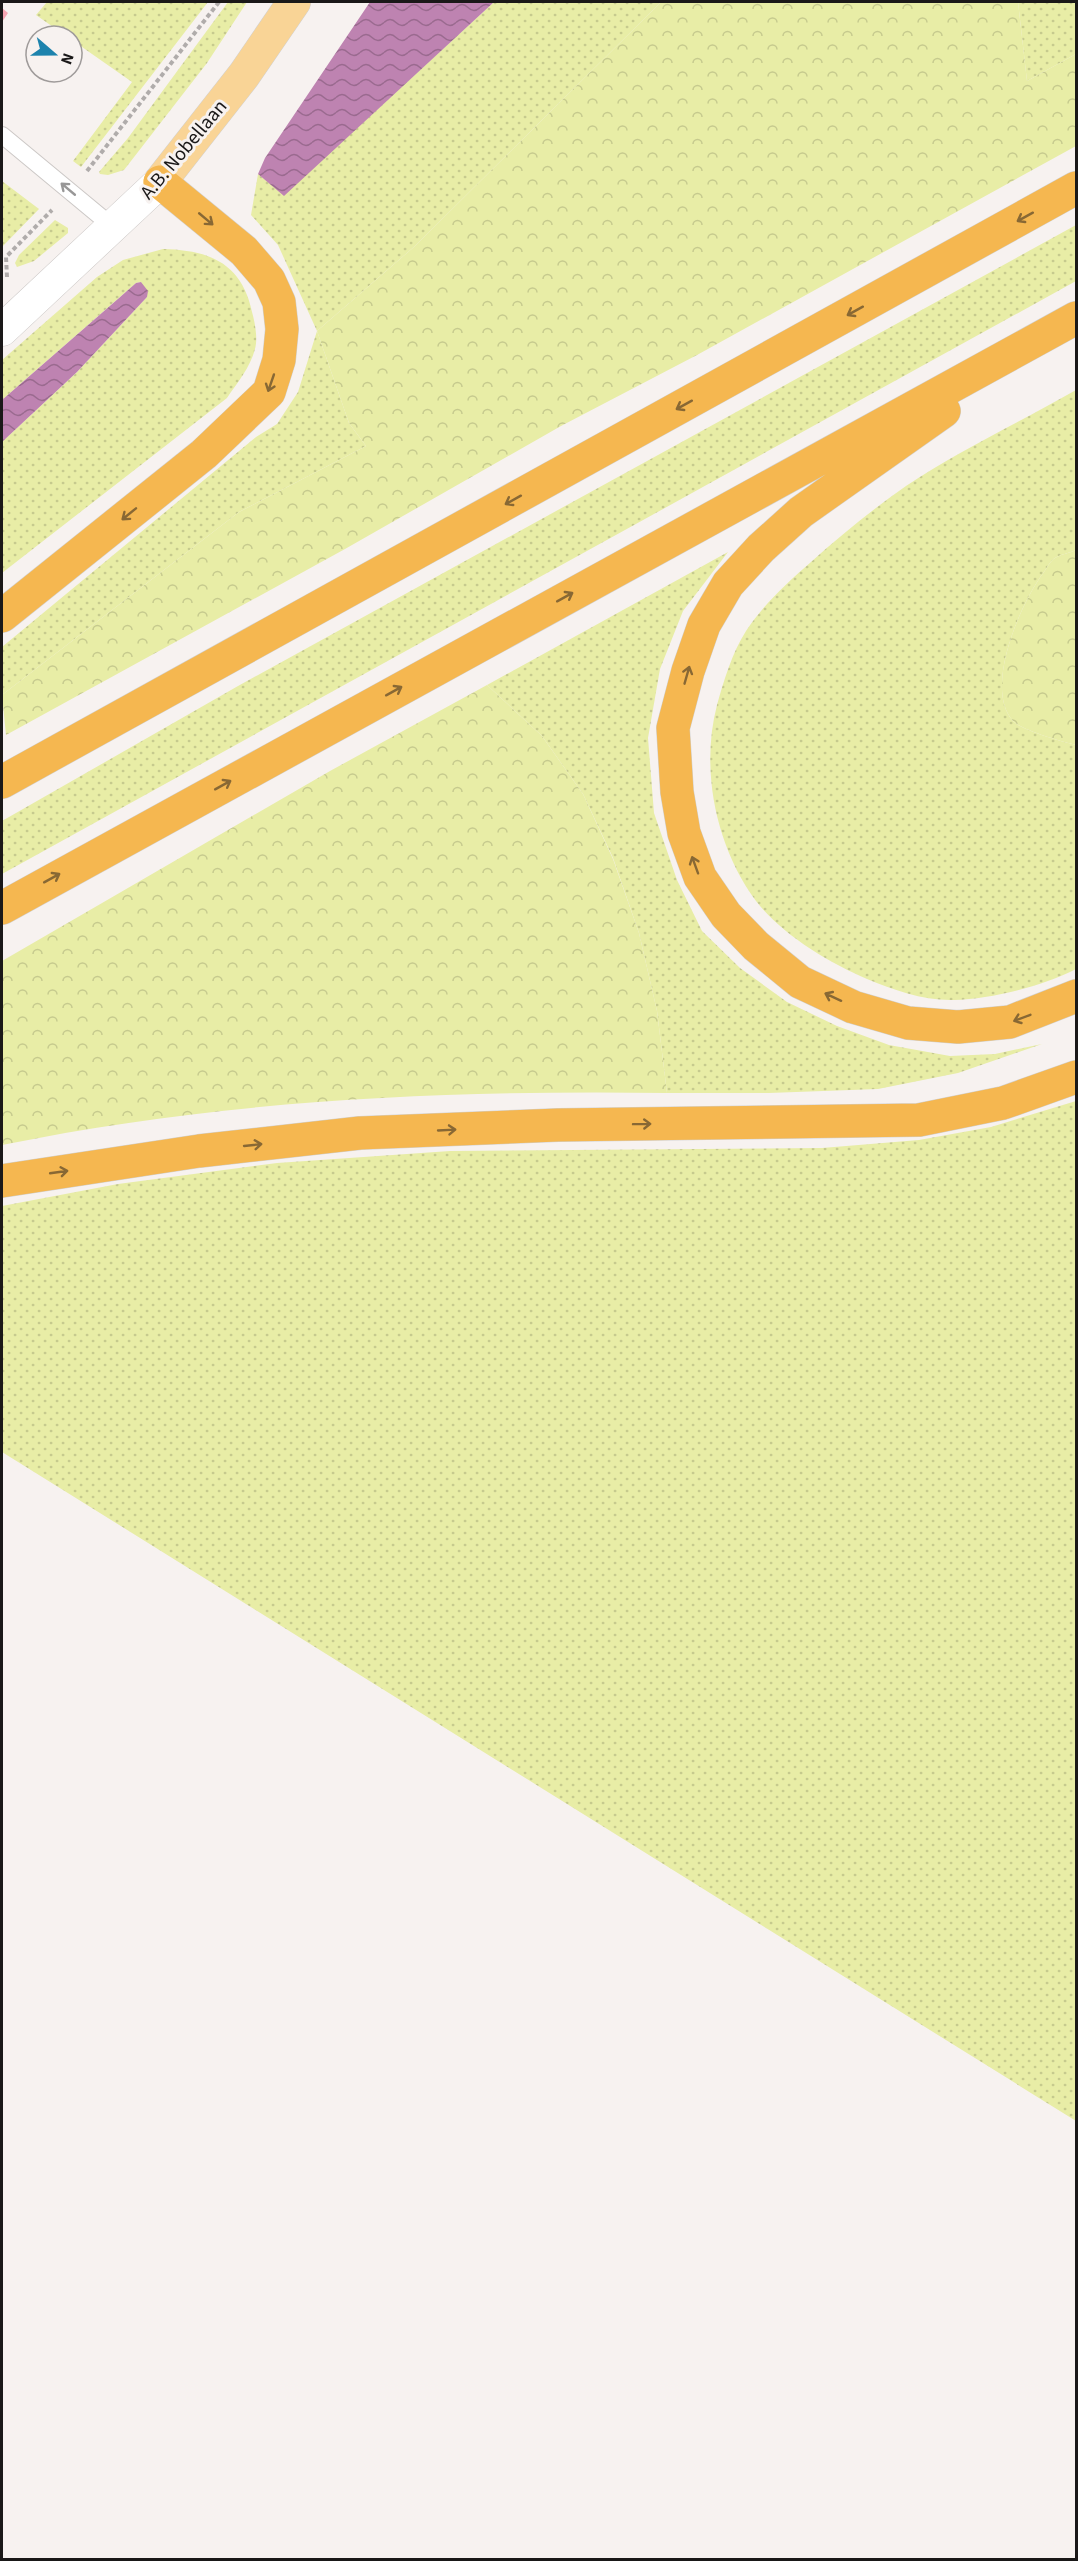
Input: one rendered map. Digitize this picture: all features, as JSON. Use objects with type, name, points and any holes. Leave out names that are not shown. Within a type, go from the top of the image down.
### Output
[{"type":"highway","points":[[2,616],[204,454],[269,392],[279,360],[282,329],[279,302],[269,280],[244,251],[160,182]]},
{"type":"highway","points":[[2,782],[1077,188]]},
{"type":"highway","points":[[2,908],[1075,319]]},
{"type":"highway","points":[[1075,319],[801,512],[761,548],[728,584],[704,625],[672,728],[677,792],[684,833],[700,877],[726,915],[756,946],[800,982],[853,1007],[908,1023],[958,1026],[1010,1022],[1077,996]]},
{"type":"highway","points":[[2,1181],[199,1151],[360,1133],[558,1125],[919,1120],[1003,1103],[1077,1077]]},
{"type":"main road","name":"A.B. Nobellaan","points":[[160,182],[244,75],[294,2]]},
{"type":"street","name":"A.B. Nobellaan","points":[[4,323],[160,182]]},
{"type":"lane","points":[[2,135],[112,227]]},
{"type":"path","points":[[4,323],[6,257],[71,191],[219,2]]},
{"type":"green space","points":[[47,2],[208,2],[81,167],[73,161],[132,82],[84,48],[84,24],[49,24],[36,15]]},
{"type":"green space","points":[[228,2],[247,2],[207,63],[124,170],[108,175],[100,174],[99,172],[128,138]]},
{"type":"green space","points":[[494,2],[661,2],[415,246],[317,331],[278,245],[251,215],[258,174],[284,195]]},
{"type":"green space","points":[[661,2],[1018,2],[1027,81],[1076,54],[1076,146],[697,355],[561,426],[345,549],[6,735],[2,695],[239,512],[366,446],[349,423],[317,331],[415,246]]},
{"type":"green space","points":[[1018,2],[1076,2],[1076,54],[1027,81]]},
{"type":"green space","points":[[2,181],[39,209],[2,247]]},
{"type":"green space","points":[[55,220],[68,228],[68,233],[34,261],[17,267],[15,263],[19,255]]},
{"type":"green space","points":[[1076,225],[1076,281],[2,874],[2,821],[238,686]]},
{"type":"green space","points":[[163,249],[195,252],[209,256],[232,271],[247,295],[256,330],[256,345],[250,363],[227,398],[2,573],[2,442],[77,372],[147,297],[141,282],[136,283],[2,400],[2,360],[97,277],[123,260]]},
{"type":"green space","points":[[317,331],[349,423],[366,446],[239,512],[2,695],[2,647],[256,437],[277,424],[298,392]]},
{"type":"green space","points":[[1076,390],[1076,550],[1052,561],[1025,603],[1009,645],[1002,688],[1005,706],[1013,721],[1024,728],[1076,745],[1076,969],[1033,986],[984,997],[943,1000],[909,994],[837,965],[792,936],[766,913],[742,880],[722,832],[711,781],[710,755],[717,705],[733,657],[746,631],[776,594],[822,552],[857,522],[906,486],[969,448]]},
{"type":"green space","points":[[1076,550],[1076,745],[1024,728],[1013,721],[1005,706],[1002,688],[1009,645],[1025,603],[1052,561]]},
{"type":"green space","points":[[728,552],[683,611],[660,669],[648,738],[654,813],[677,880],[702,931],[740,968],[787,1002],[837,1026],[889,1045],[950,1056],[995,1054],[1042,1044],[958,1073],[878,1089],[769,1093],[667,1093],[657,1011],[639,933],[613,858],[583,794],[542,736],[487,685]]},
{"type":"green space","points":[[487,685],[542,736],[583,794],[613,859],[639,933],[657,1011],[667,1093],[416,1096],[333,1101],[167,1117],[2,1145],[2,961],[330,771]]},
{"type":"green space","points":[[1076,1101],[1076,2121],[2,1452],[2,1206],[118,1184],[277,1163],[450,1151],[822,1148],[919,1140],[991,1127]]},
{"type":"water","points":[[370,2],[494,2],[284,196],[258,174],[265,158]]},
{"type":"water","points":[[141,282],[148,291],[147,297],[77,372],[2,442],[2,400],[136,283]]},
{"type":"building","points":[[2,8],[8,13],[2,22]]}]
